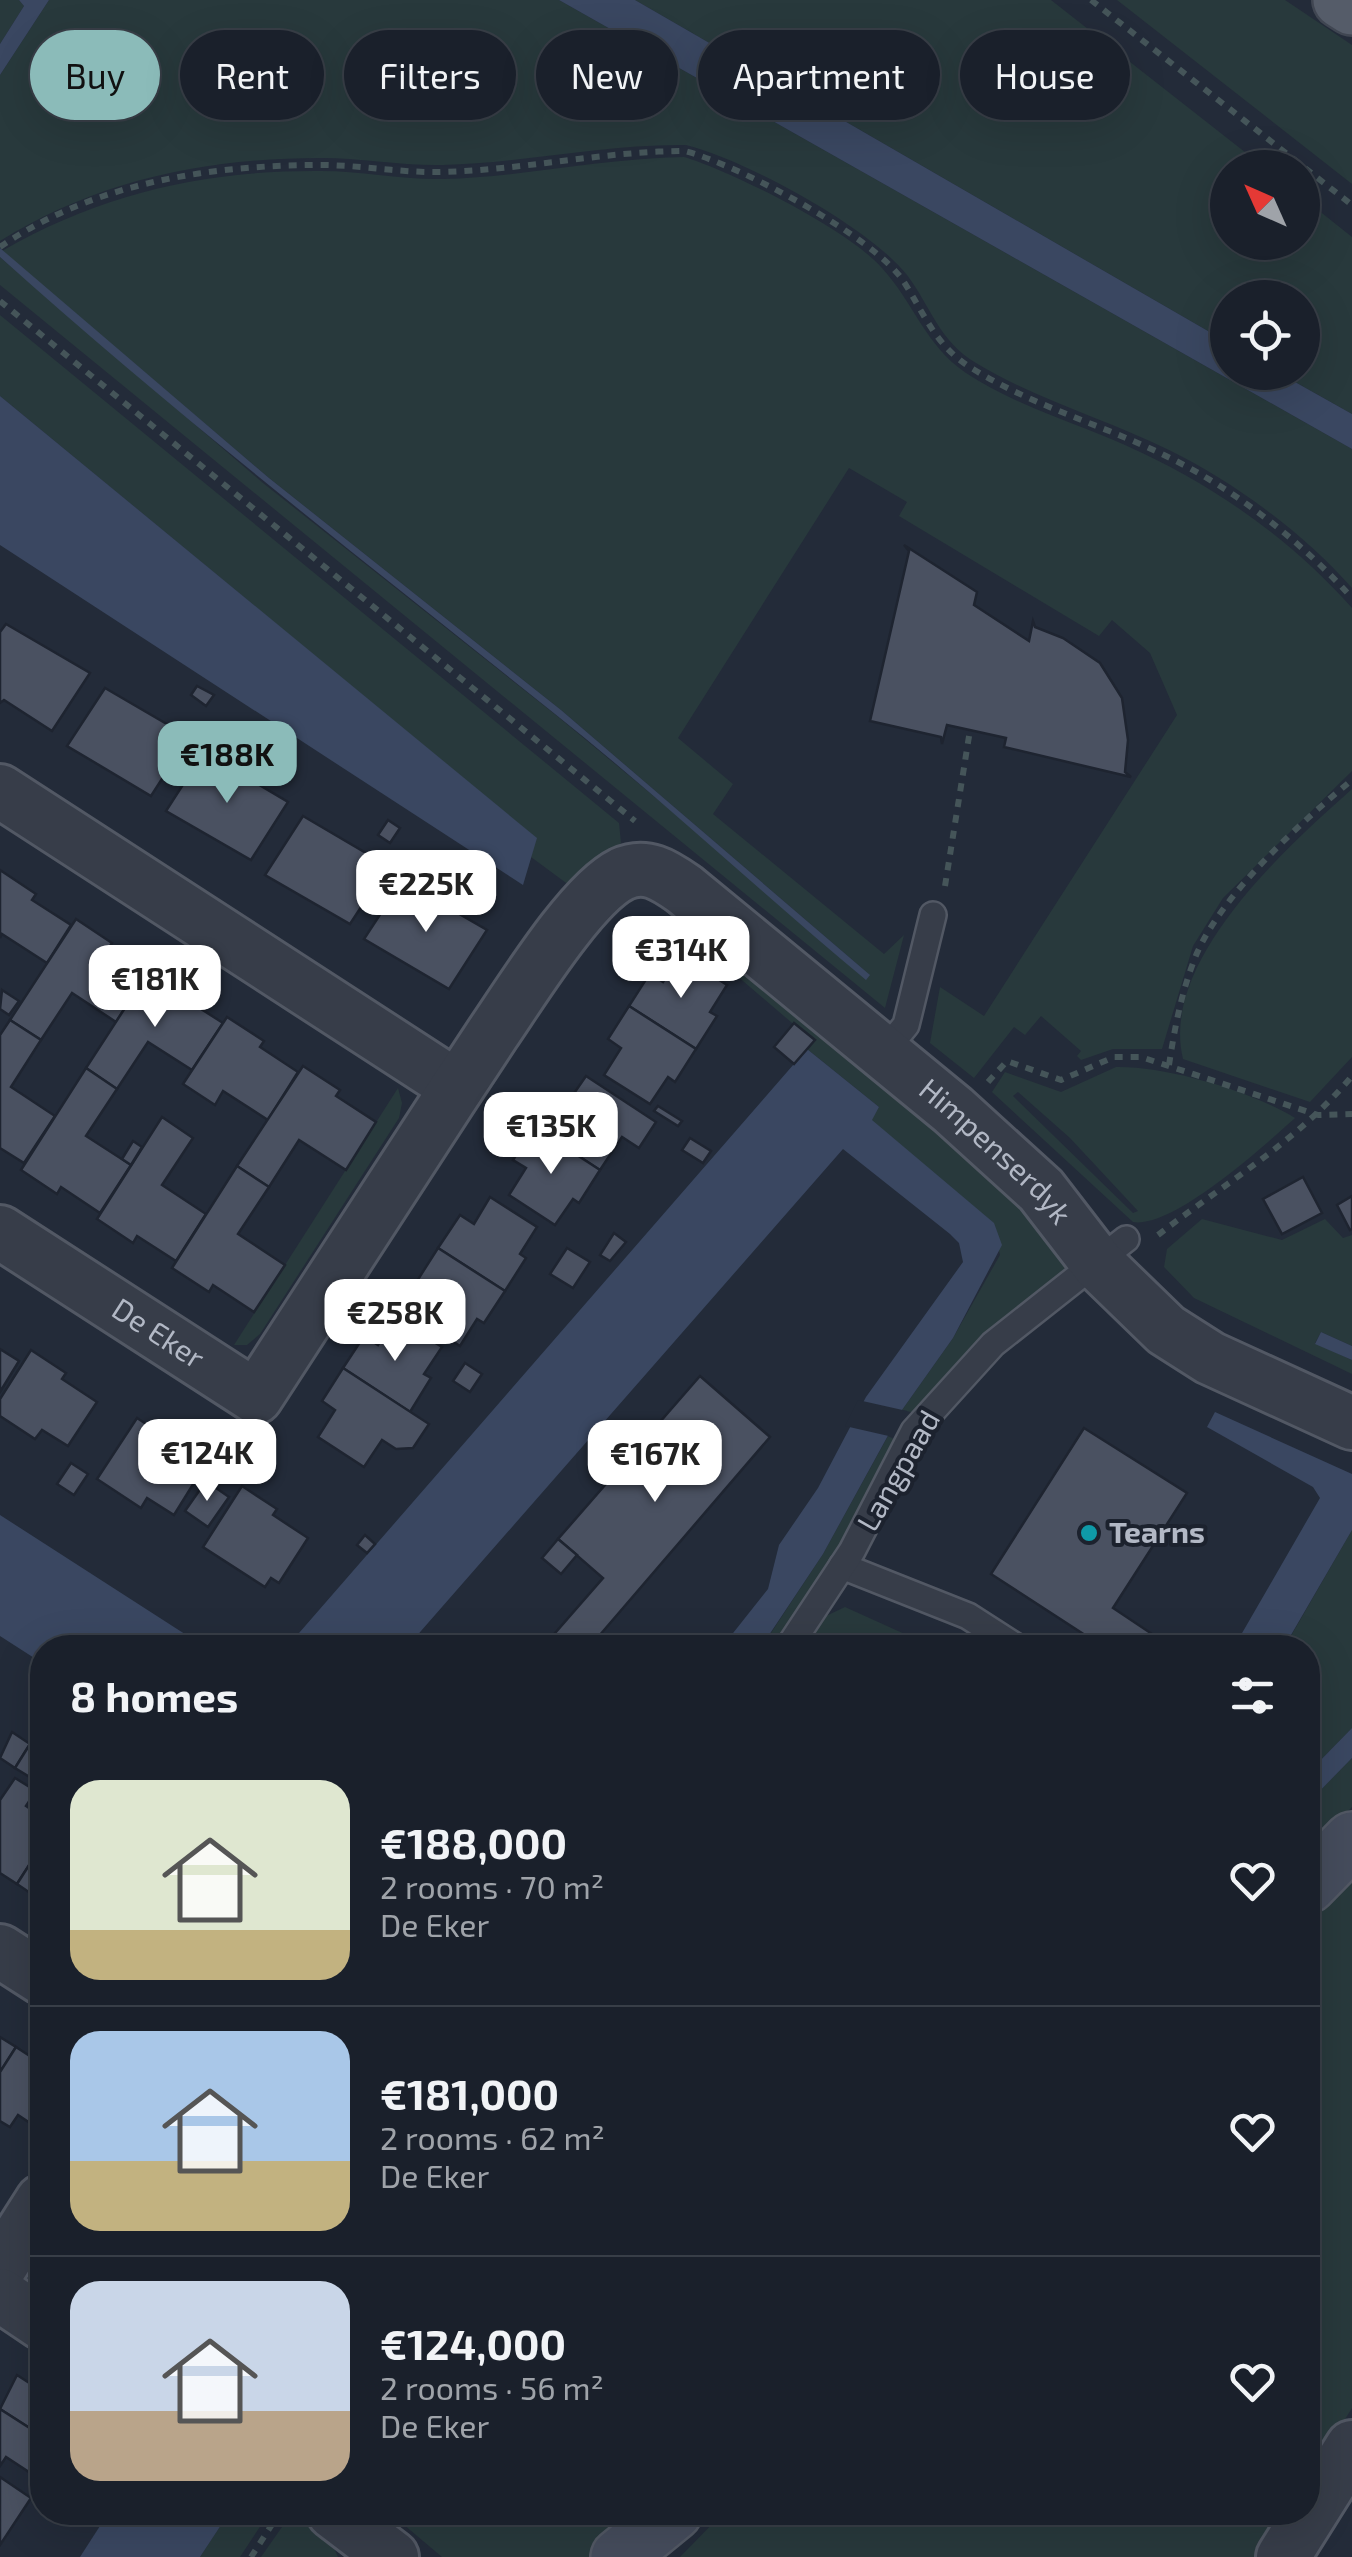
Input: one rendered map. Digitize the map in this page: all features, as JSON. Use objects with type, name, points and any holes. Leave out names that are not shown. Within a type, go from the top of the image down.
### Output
[{"type":"main road","points":[[1341,0],[1352,7]]},
{"type":"street","points":[[0,791],[457,1087]]},
{"type":"street","name":"Himpenserdyk","points":[[640,847],[663,874],[883,1053],[1041,1190],[1124,1248],[1138,1306],[1195,1349],[1352,1423]]},
{"type":"street","name":"De Eker","points":[[0,1232],[256,1397],[457,1087],[575,920],[640,847]]},
{"type":"street","points":[[1320,1873],[1352,1840]]},
{"type":"street","points":[[0,1951],[30,1970]]},
{"type":"street","points":[[0,2267],[30,2220]]},
{"type":"street","points":[[0,2295],[30,2315]]},
{"type":"street","points":[[1320,2499],[1352,2448]]},
{"type":"street","points":[[349,2525],[392,2557]]},
{"type":"street","points":[[619,2557],[658,2525]]},
{"type":"street","points":[[668,2557],[692,2525]]},
{"type":"street","points":[[1283,2557],[1303,2525]]},
{"type":"lane","points":[[883,1053],[906,1025],[932,916]]},
{"type":"lane","name":"Langpaad","points":[[797,1635],[842,1566],[914,1431],[952,1386],[993,1344],[1124,1248]]},
{"type":"lane","points":[[842,1566],[968,1616],[998,1635]]},
{"type":"path","points":[[1091,0],[1352,205]]},
{"type":"path","points":[[1,246],[50,217],[108,194],[214,169],[323,165],[439,172],[685,151],[718,160],[849,234],[883,258],[904,282],[938,340],[971,368],[1170,458],[1286,534],[1352,598]]},
{"type":"path","points":[[0,301],[640,847]]},
{"type":"path","points":[[932,916],[946,882],[970,730]]},
{"type":"path","points":[[1169,1065],[1182,993],[1209,933],[1229,902],[1352,780]]},
{"type":"path","points":[[977,1094],[1007,1061],[1061,1080],[1114,1058],[1141,1057],[1318,1114],[1352,1114]]},
{"type":"path","points":[[1124,1248],[1318,1114],[1352,1076]]},
{"type":"path","points":[[251,2557],[272,2525]]},
{"type":"shaded area","points":[[0,0],[19,0],[24,6],[0,44]]},
{"type":"shaded area","points":[[49,0],[559,0],[612,30],[536,30],[536,120],[678,120],[678,67],[698,79],[698,120],[771,120],[1210,369],[1210,390],[1248,390],[1352,449],[1352,588],[1291,529],[1196,464],[1023,388],[976,363],[944,334],[907,275],[889,256],[805,198],[711,153],[686,145],[625,147],[443,165],[321,158],[236,162],[114,188],[75,202],[0,241],[0,75]]},
{"type":"shaded area","points":[[635,0],[1051,0],[1089,30],[960,30],[960,120],[1130,120],[1130,62],[1242,150],[1210,150],[1210,260],[1320,260],[1320,212],[1352,237],[1352,414],[1309,390],[1320,390],[1320,280],[1210,280],[1210,332],[843,120],[940,120],[940,30],[698,30],[698,36]]},
{"type":"shaded area","points":[[1117,0],[1285,0],[1352,45],[1352,184],[1320,159],[1320,150],[1309,150]]},
{"type":"shaded area","points":[[684,157],[759,189],[844,237],[882,268],[940,350],[966,373],[1024,404],[1157,460],[1218,495],[1276,536],[1352,608],[1352,771],[1223,898],[1193,946],[1162,1049],[1113,1049],[1081,1060],[1077,1056],[1081,1051],[1041,1016],[1025,1035],[1014,1027],[974,1078],[930,1043],[940,987],[984,1016],[1177,715],[1150,653],[1112,620],[1099,636],[899,516],[907,502],[849,468],[678,738],[733,784],[713,814],[884,954],[904,935],[885,1008],[0,285],[0,257],[263,483],[557,716],[870,975],[561,710],[269,478],[2,251],[78,214],[117,200],[237,175],[321,171],[443,179]]},
{"type":"shaded area","points":[[0,315],[619,823],[621,843],[577,891],[531,857],[536,838],[0,396]]},
{"type":"shaded area","points":[[1352,789],[1352,1057],[1310,1102],[1183,1059],[1181,1022],[1190,984],[1209,946],[1264,874]]},
{"type":"shaded area","points":[[706,930],[941,1124],[1065,1253],[1065,1268],[1059,1276],[915,1413],[902,1410],[953,1338],[1000,1255],[993,1223],[871,1120],[879,1107],[807,1049],[812,1040],[696,941]]},
{"type":"shaded area","points":[[1116,1067],[1137,1068],[1208,1082],[1256,1098],[1295,1118],[1194,1199],[1150,1221],[1133,1222],[992,1092],[1005,1072],[1061,1092]],"holes":[[[1018,1092],[1070,1138],[1138,1211],[1133,1213],[1013,1096]]]},
{"type":"shaded area","points":[[398,1088],[402,1103],[399,1118],[260,1334],[247,1345],[234,1345]]},
{"type":"shaded area","points":[[1202,1219],[1282,1240],[1325,1219],[1343,1238],[1352,1235],[1352,1346],[1321,1332],[1315,1343],[1352,1360],[1352,1374],[1194,1298],[1164,1267],[1167,1249]]},
{"type":"shaded area","points":[[888,1436],[896,1440],[843,1548],[786,1635],[770,1635],[823,1554]]},
{"type":"shaded area","points":[[1352,1530],[1352,1728],[1320,1761],[1320,1635],[1291,1635]]},
{"type":"shaded area","points":[[845,1607],[907,1635],[813,1635],[826,1616]]},
{"type":"shaded area","points":[[1352,1758],[1352,1807],[1320,1840],[1320,1791]]},
{"type":"shaded area","points":[[1352,1869],[1352,2408],[1320,2459],[1320,1902]]},
{"type":"shaded area","points":[[221,2525],[261,2525],[240,2557],[200,2557]]},
{"type":"shaded area","points":[[283,2525],[322,2525],[338,2557],[261,2557]]},
{"type":"shaded area","points":[[404,2525],[628,2525],[592,2557],[442,2557]]},
{"type":"shaded area","points":[[711,2525],[1278,2525],[1258,2557],[680,2557]]},
{"type":"water","points":[[19,0],[49,0],[0,75],[0,44],[24,6]]},
{"type":"water","points":[[559,0],[635,0],[698,36],[698,79],[678,67],[678,30],[612,30]]},
{"type":"water","points":[[771,120],[843,120],[1210,332],[1210,369]]},
{"type":"water","points":[[0,248],[269,478],[561,710],[870,975],[866,980],[595,746],[136,375],[0,257]]},
{"type":"water","points":[[1248,390],[1309,390],[1352,414],[1352,449]]},
{"type":"water","points":[[0,396],[537,838],[523,885],[0,545]]},
{"type":"water","points":[[807,1049],[879,1107],[872,1120],[994,1223],[1002,1245],[953,1338],[902,1410],[823,1554],[769,1635],[732,1635],[768,1589],[779,1545],[818,1488],[866,1397],[963,1262],[959,1243],[950,1234],[843,1149],[418,1635],[297,1635]]},
{"type":"water","points":[[1321,1332],[1352,1346],[1352,1360],[1315,1344]]},
{"type":"water","points":[[1215,1412],[1352,1474],[1352,1530],[1291,1635],[1241,1635],[1320,1498],[1313,1487],[1207,1427]]},
{"type":"water","points":[[0,1515],[186,1635],[30,1635],[30,1655],[0,1636]]},
{"type":"water","points":[[1352,1728],[1352,1758],[1320,1791],[1320,1761]]},
{"type":"water","points":[[101,2525],[221,2525],[200,2557],[80,2557]]},
{"type":"pier","points":[[858,1400],[907,1411],[893,1437],[845,1426]]},
{"type":"building","points":[[904,545],[977,592],[974,605],[1029,641],[1033,621],[1035,627],[1063,638],[1100,663],[1122,698],[1128,740],[1125,772],[1131,777],[1004,747],[1006,738],[947,725],[942,744],[941,737],[870,721],[909,551]]},
{"type":"building","points":[[6,624],[90,673],[52,731],[4,700],[0,703],[0,632]]},
{"type":"building","points":[[197,686],[214,695],[206,706],[191,695]]},
{"type":"building","points":[[105,688],[189,737],[151,796],[67,746]]},
{"type":"building","points":[[204,752],[288,802],[251,860],[166,811]]},
{"type":"building","points":[[303,816],[388,866],[350,924],[265,875]]},
{"type":"building","points":[[388,820],[400,828],[390,843],[378,835]]},
{"type":"building","points":[[0,870],[36,894],[32,900],[71,925],[47,963],[2,934],[0,938]]},
{"type":"building","points":[[402,881],[487,930],[449,989],[364,939]]},
{"type":"building","points":[[76,919],[112,943],[108,949],[147,974],[116,1022],[72,993],[41,1040],[10,1020]]},
{"type":"building","points":[[681,955],[727,985],[710,1012],[717,1016],[696,1049],[629,1006],[650,973],[663,982]]},
{"type":"building","points":[[151,968],[188,991],[184,998],[223,1023],[192,1070],[148,1042],[117,1089],[86,1068]]},
{"type":"building","points":[[2,990],[19,1001],[9,1015],[0,1009]]},
{"type":"building","points":[[629,1006],[696,1049],[675,1082],[668,1077],[650,1104],[604,1075],[621,1048],[608,1039]]},
{"type":"building","points":[[227,1017],[264,1041],[260,1047],[298,1072],[268,1120],[223,1091],[215,1105],[183,1084]]},
{"type":"building","points":[[10,1020],[41,1040],[11,1087],[55,1116],[24,1163],[0,1148],[0,1035]]},
{"type":"building","points":[[794,1023],[815,1040],[794,1064],[774,1047]]},
{"type":"building","points":[[303,1066],[340,1090],[336,1096],[376,1122],[346,1170],[299,1140],[269,1187],[237,1166]]},
{"type":"building","points":[[86,1068],[117,1089],[86,1136],[131,1165],[100,1213],[61,1187],[57,1194],[21,1170]]},
{"type":"building","points":[[586,1076],[656,1122],[639,1148],[622,1137],[600,1170],[534,1127],[555,1094],[568,1102]]},
{"type":"building","points":[[658,1106],[682,1121],[678,1126],[654,1111]]},
{"type":"building","points":[[162,1117],[193,1138],[162,1185],[206,1214],[176,1261],[137,1236],[133,1243],[97,1219]]},
{"type":"building","points":[[534,1127],[600,1170],[579,1203],[573,1199],[555,1225],[509,1195],[526,1168],[513,1160]]},
{"type":"building","points":[[690,1138],[711,1151],[703,1163],[682,1150]]},
{"type":"building","points":[[133,1141],[142,1147],[131,1165],[122,1159]]},
{"type":"building","points":[[237,1166],[269,1187],[238,1234],[285,1265],[254,1312],[213,1285],[209,1292],[172,1268]]},
{"type":"building","points":[[1303,1177],[1322,1213],[1282,1234],[1263,1199]]},
{"type":"building","points":[[1352,1196],[1352,1229],[1350,1230],[1337,1205]]},
{"type":"building","points":[[490,1197],[537,1227],[520,1254],[526,1258],[505,1291],[438,1248],[460,1215],[474,1224]]},
{"type":"building","points":[[614,1233],[626,1242],[610,1261],[600,1255]]},
{"type":"building","points":[[438,1248],[505,1291],[484,1323],[477,1319],[460,1346],[413,1316],[431,1289],[417,1281]]},
{"type":"building","points":[[567,1248],[590,1262],[573,1288],[550,1274]]},
{"type":"building","points":[[395,1318],[442,1347],[424,1374],[431,1378],[410,1412],[343,1368],[364,1336],[378,1345]]},
{"type":"building","points":[[0,1349],[19,1361],[0,1392]]},
{"type":"building","points":[[31,1350],[66,1373],[62,1379],[97,1402],[68,1446],[42,1430],[35,1439],[0,1416],[0,1399]]},
{"type":"building","points":[[465,1363],[482,1374],[470,1392],[453,1381]]},
{"type":"building","points":[[343,1368],[429,1424],[413,1448],[396,1449],[382,1440],[364,1467],[318,1437],[335,1410],[322,1401]]},
{"type":"building","points":[[700,1376],[770,1437],[600,1635],[553,1635],[603,1578],[558,1539]]},
{"type":"building","points":[[137,1418],[172,1441],[167,1447],[202,1470],[174,1515],[147,1498],[141,1508],[97,1479]]},
{"type":"building","name":"Tearns","points":[[1084,1428],[1187,1493],[1113,1608],[1154,1635],[1085,1635],[991,1574]]},
{"type":"building","points":[[71,1463],[88,1474],[74,1495],[57,1484]]},
{"type":"building","points":[[206,1481],[229,1497],[208,1527],[185,1511]]},
{"type":"building","points":[[242,1486],[277,1509],[273,1515],[308,1538],[279,1583],[271,1578],[265,1587],[203,1547]]},
{"type":"building","points":[[365,1535],[375,1544],[367,1553],[357,1545]]},
{"type":"building","points":[[558,1539],[577,1555],[561,1574],[542,1558]]},
{"type":"building","points":[[12,1732],[30,1744],[15,1768],[0,1758]]},
{"type":"building","points":[[30,1744],[30,1777],[15,1768]]},
{"type":"building","points":[[15,1778],[30,1787],[26,1806],[30,1809],[30,1864],[17,1884],[0,1873],[0,1800]]},
{"type":"building","points":[[30,1864],[30,1893],[17,1884]]},
{"type":"building","points":[[0,2037],[16,2047],[0,2072]]},
{"type":"building","points":[[16,2047],[30,2056],[30,2123],[18,2115],[10,2127],[0,2121],[0,2072]]},
{"type":"building","points":[[17,2375],[30,2383],[30,2428],[0,2409]]},
{"type":"building","points":[[0,2409],[30,2428],[30,2470],[6,2457],[0,2466]]},
{"type":"building","points":[[0,2477],[30,2500],[0,2545]]},
{"type":"place","name":"Tearns","points":[[1089,1533]]}]
